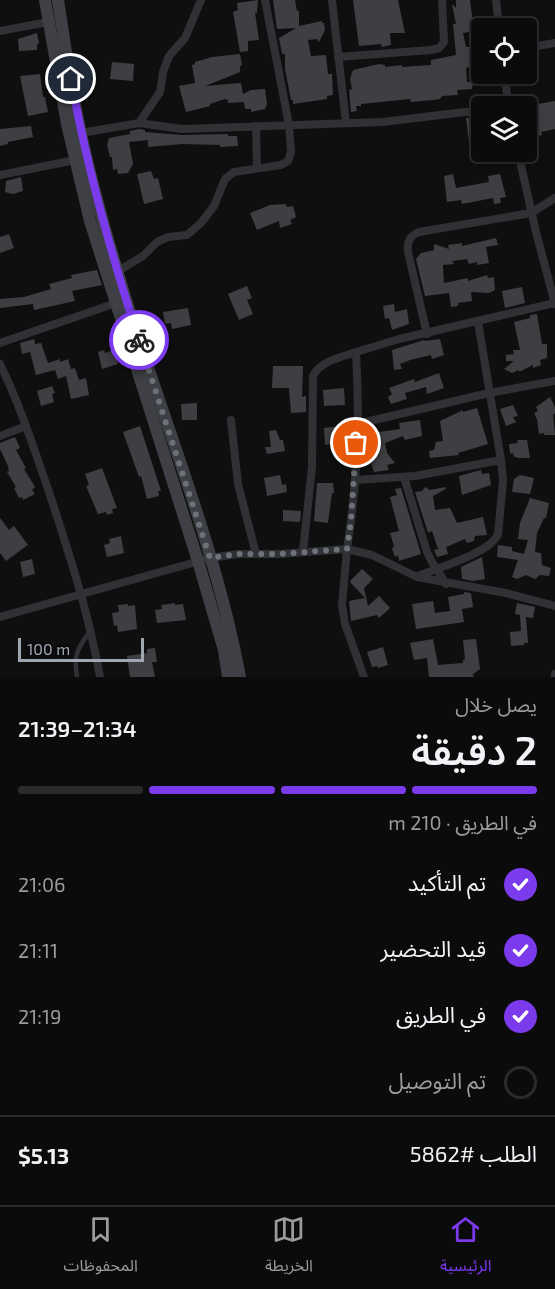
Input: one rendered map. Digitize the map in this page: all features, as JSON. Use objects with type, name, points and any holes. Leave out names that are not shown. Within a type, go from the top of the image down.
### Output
[{"type":"street","points":[[45,0],[75,160],[90,222],[121,302],[234,648],[240,677]]},
{"type":"street","points":[[58,0],[81,133],[96,196],[118,271],[121,302]]},
{"type":"street","points":[[139,123],[160,92],[163,72],[169,56],[184,38],[201,0]]},
{"type":"street","points":[[118,271],[143,256],[157,242],[168,237],[187,236],[214,206],[225,179],[234,172],[281,165],[288,161],[291,152],[289,125],[265,0]]},
{"type":"street","points":[[332,0],[346,123]]},
{"type":"street","points":[[338,57],[439,48],[444,42],[442,0]]},
{"type":"street","points":[[496,0],[498,18]]},
{"type":"street","points":[[0,31],[48,22]]},
{"type":"street","points":[[537,46],[555,42]]},
{"type":"street","points":[[81,133],[139,123],[182,129],[382,122],[471,111]]},
{"type":"street","points":[[256,126],[257,168]]},
{"type":"street","points":[[0,175],[75,160]]},
{"type":"street","points":[[303,552],[312,467],[313,376],[315,372],[325,364],[399,339],[555,304],[520,162]]},
{"type":"street","points":[[427,334],[408,252],[411,235],[531,213],[555,198]]},
{"type":"street","points":[[0,343],[121,302]]},
{"type":"street","points":[[417,577],[483,549],[495,540],[502,492],[501,460],[478,322]]},
{"type":"street","points":[[356,352],[355,480],[342,605],[345,624],[363,677]]},
{"type":"street","points":[[0,364],[26,426],[82,595],[100,677]]},
{"type":"street","points":[[357,424],[489,393],[555,381]]},
{"type":"street","points":[[231,420],[237,484],[256,554]]},
{"type":"street","points":[[0,436],[26,426]]},
{"type":"street","points":[[355,480],[404,477],[501,460]]},
{"type":"street","points":[[404,477],[428,552],[446,584]]},
{"type":"street","points":[[0,617],[227,555],[347,549],[372,555],[417,577],[506,593],[555,606]]},
{"type":"street","points":[[204,560],[228,677]]},
{"type":"lane","points":[[77,677],[75,663],[78,648],[91,630]]},
{"type":"building","points":[[258,0],[257,13],[255,13],[259,40],[248,41],[248,51],[240,52],[233,12],[238,10],[237,3]]},
{"type":"building","points":[[273,0],[295,0],[297,11],[299,11],[299,26],[322,21],[324,23],[325,30],[319,42],[317,39],[308,40],[311,56],[326,55],[328,74],[332,74],[333,95],[327,96],[327,99],[293,104],[285,69],[285,54],[282,54],[279,38],[296,28],[277,29]]},
{"type":"building","points":[[353,0],[398,0],[405,33],[390,33],[391,45],[359,46]]},
{"type":"building","points":[[456,0],[470,0],[471,32],[463,33],[466,47],[471,47],[471,67],[466,68],[467,82],[473,84],[472,89],[457,90],[458,95],[442,96],[440,99],[433,100],[411,102],[410,99],[361,104],[361,106],[356,106],[357,111],[351,112],[349,90],[352,89],[350,79],[353,70],[379,64],[385,67],[431,65],[431,60],[456,55],[453,24],[456,24],[452,4],[456,8]]},
{"type":"building","points":[[37,33],[39,44],[37,44],[37,50],[19,51],[18,39]]},
{"type":"building","points":[[240,54],[242,65],[240,72],[205,86],[241,83],[243,94],[251,90],[265,89],[267,104],[265,109],[251,112],[251,109],[245,109],[244,102],[228,103],[225,99],[210,104],[210,106],[186,112],[179,86],[195,83],[192,65],[212,57]]},
{"type":"building","points":[[112,62],[134,64],[133,81],[110,79]]},
{"type":"building","points":[[40,74],[43,97],[45,97],[48,112],[28,116],[20,76]]},
{"type":"building","points":[[555,101],[555,129],[541,132],[542,135],[537,136],[537,104]]},
{"type":"building","points":[[466,118],[471,118],[471,143],[469,143]]},
{"type":"building","points":[[31,126],[33,137],[0,146],[0,129]]},
{"type":"building","points":[[139,129],[145,132],[182,135],[228,134],[228,136],[237,136],[238,146],[182,144],[148,147],[148,140],[129,142],[133,164],[128,173],[118,174],[117,169],[113,170],[112,157],[110,157],[107,145],[109,138],[130,134],[130,131]]},
{"type":"building","points":[[151,171],[154,179],[158,178],[163,199],[144,204],[137,174]]},
{"type":"building","points":[[453,174],[456,188],[489,182],[488,176],[500,174],[506,197],[500,198],[501,203],[494,204],[493,198],[462,204],[461,200],[447,202],[444,176]]},
{"type":"building","points":[[21,177],[23,191],[13,194],[5,192],[6,181]]},
{"type":"building","points":[[286,204],[287,207],[293,206],[296,217],[290,220],[292,224],[280,228],[279,221],[257,230],[250,213],[270,205]]},
{"type":"building","points":[[9,234],[14,248],[0,253],[0,237]]},
{"type":"building","points":[[496,238],[498,245],[486,247],[489,263],[469,264],[467,259],[443,265],[444,283],[468,278],[468,281],[487,275],[488,278],[494,277],[495,290],[489,293],[471,292],[472,301],[458,303],[458,306],[451,307],[449,293],[425,296],[416,259],[421,253],[434,250],[434,244],[449,249],[448,245],[462,243],[462,246]]},
{"type":"building","points":[[97,270],[102,285],[72,291],[75,301],[34,310],[33,304],[0,308],[0,299],[24,297],[51,289],[49,284],[72,278],[71,275]]},
{"type":"building","points":[[247,286],[252,298],[247,300],[253,314],[239,320],[228,294]]},
{"type":"building","points":[[522,287],[525,303],[505,308],[502,291]]},
{"type":"building","points":[[394,304],[395,312],[407,309],[409,324],[392,330],[389,318],[385,319],[383,306]]},
{"type":"building","points":[[188,308],[191,325],[172,329],[171,323],[165,324],[163,312]]},
{"type":"building","points":[[537,314],[542,344],[547,344],[547,358],[540,360],[541,365],[533,368],[533,365],[519,372],[519,370],[512,373],[504,369],[514,361],[506,361],[506,355],[514,354],[513,350],[520,350],[514,322]]},
{"type":"building","points":[[34,339],[35,344],[41,343],[48,363],[68,359],[71,369],[75,368],[79,380],[86,378],[89,395],[71,399],[66,376],[58,379],[55,370],[36,375],[30,352],[22,354],[20,343]]},
{"type":"building","points":[[440,339],[444,355],[432,359],[431,355],[410,360],[400,364],[402,369],[394,370],[392,350],[424,340]]},
{"type":"building","points":[[104,350],[105,353],[114,350],[118,364],[102,369],[98,352]]},
{"type":"building","points":[[273,366],[303,366],[302,397],[306,396],[306,412],[291,413],[289,388],[272,388]]},
{"type":"building","points":[[439,373],[444,388],[427,394],[426,387],[405,393],[407,399],[391,404],[388,397],[392,394],[389,388]]},
{"type":"building","points":[[52,386],[55,393],[52,394],[54,402],[41,406],[37,391]]},
{"type":"building","points":[[344,388],[345,405],[324,406],[323,390]]},
{"type":"building","points":[[550,397],[555,407],[553,415],[555,435],[539,434],[534,413],[538,411],[536,407]]},
{"type":"building","points":[[197,403],[197,420],[182,420],[181,404]]},
{"type":"building","points":[[513,405],[518,416],[513,417],[516,422],[506,426],[500,409]]},
{"type":"building","points":[[477,408],[488,444],[458,453],[459,455],[430,458],[429,451],[434,450],[436,442],[443,441],[440,421],[463,410],[463,412]]},
{"type":"building","points":[[420,420],[422,436],[405,440],[403,436],[385,443],[387,453],[395,463],[387,465],[389,470],[374,472],[371,463],[374,461],[372,450],[365,450],[365,439],[372,433],[400,429],[399,423]]},
{"type":"building","points":[[140,426],[161,491],[158,491],[159,496],[147,499],[141,476],[139,477],[123,432]]},
{"type":"building","points":[[341,426],[343,443],[325,445],[324,428]]},
{"type":"building","points":[[276,430],[280,440],[283,440],[285,451],[267,454],[265,447],[271,447],[269,431]]},
{"type":"building","points":[[15,437],[20,448],[16,450],[35,487],[32,490],[35,494],[23,500],[22,497],[19,498],[14,488],[16,487],[7,472],[9,471],[8,466],[0,449],[0,443]]},
{"type":"building","points":[[517,440],[527,440],[530,458],[517,458],[513,453],[510,454],[509,444],[518,443]]},
{"type":"building","points":[[102,468],[117,508],[112,509],[113,513],[107,515],[106,512],[98,514],[86,486],[89,485],[85,474]]},
{"type":"building","points":[[481,470],[482,474],[489,473],[491,485],[462,495],[459,476]]},
{"type":"building","points":[[280,475],[282,485],[286,484],[287,492],[267,496],[264,478]]},
{"type":"building","points":[[520,475],[534,478],[530,494],[512,492],[514,479]]},
{"type":"building","points":[[317,483],[333,483],[334,493],[332,493],[328,523],[314,521]]},
{"type":"building","points":[[425,487],[430,490],[445,487],[446,489],[433,496],[435,510],[450,508],[457,523],[483,517],[487,535],[475,536],[474,541],[467,543],[465,539],[446,547],[448,554],[437,557],[434,550],[438,549],[432,531],[428,533],[415,492],[422,491]]},
{"type":"building","points":[[401,488],[421,554],[399,561],[398,555],[395,557],[392,549],[394,546],[390,533],[399,531],[390,497],[397,495],[395,489]]},
{"type":"building","points":[[530,498],[549,503],[546,518],[537,533],[535,552],[541,553],[542,565],[551,568],[549,576],[540,575],[535,579],[526,575],[517,579],[512,577],[518,560],[497,557],[498,545],[512,547],[512,551],[524,554],[528,540],[518,539],[520,523]]},
{"type":"building","points":[[283,510],[301,511],[300,522],[283,521]]},
{"type":"building","points":[[0,518],[9,530],[14,526],[28,545],[6,561],[0,553]]},
{"type":"building","points":[[121,536],[124,553],[107,557],[104,545],[110,543],[109,539]]},
{"type":"building","points":[[482,557],[485,579],[473,581],[462,579],[461,567]]},
{"type":"building","points":[[32,559],[35,574],[23,577],[20,562]]},
{"type":"building","points":[[362,569],[373,579],[364,588],[368,606],[379,596],[390,608],[379,618],[377,615],[351,621],[349,601],[365,598],[350,582]]},
{"type":"building","points":[[464,592],[471,593],[473,607],[462,609],[464,622],[416,629],[412,604],[433,601],[435,613],[450,611],[448,597],[464,594]]},
{"type":"building","points":[[175,603],[175,605],[183,604],[186,620],[157,623],[155,610],[162,609],[161,605]]},
{"type":"building","points":[[517,603],[535,607],[533,618],[526,617],[528,643],[511,646],[510,632],[521,631],[520,615],[515,614]]},
{"type":"building","points":[[128,604],[128,606],[135,605],[137,629],[118,632],[117,625],[114,626],[112,613],[119,612],[118,605]]},
{"type":"building","points":[[433,639],[438,665],[463,663],[465,659],[463,640],[476,639],[480,669],[473,674],[474,677],[429,677],[427,658],[414,660],[410,643]]},
{"type":"building","points":[[383,647],[388,665],[372,667],[367,652]]},
{"type":"building","points":[[155,648],[157,662],[152,662],[155,677],[130,677],[127,656],[147,653],[147,649]]},
{"type":"way so far","points":[[139,340],[210,558],[238,554],[279,554],[347,549],[355,480],[356,443]]},
{"type":"route","points":[[71,79],[90,173],[139,340]]}]
